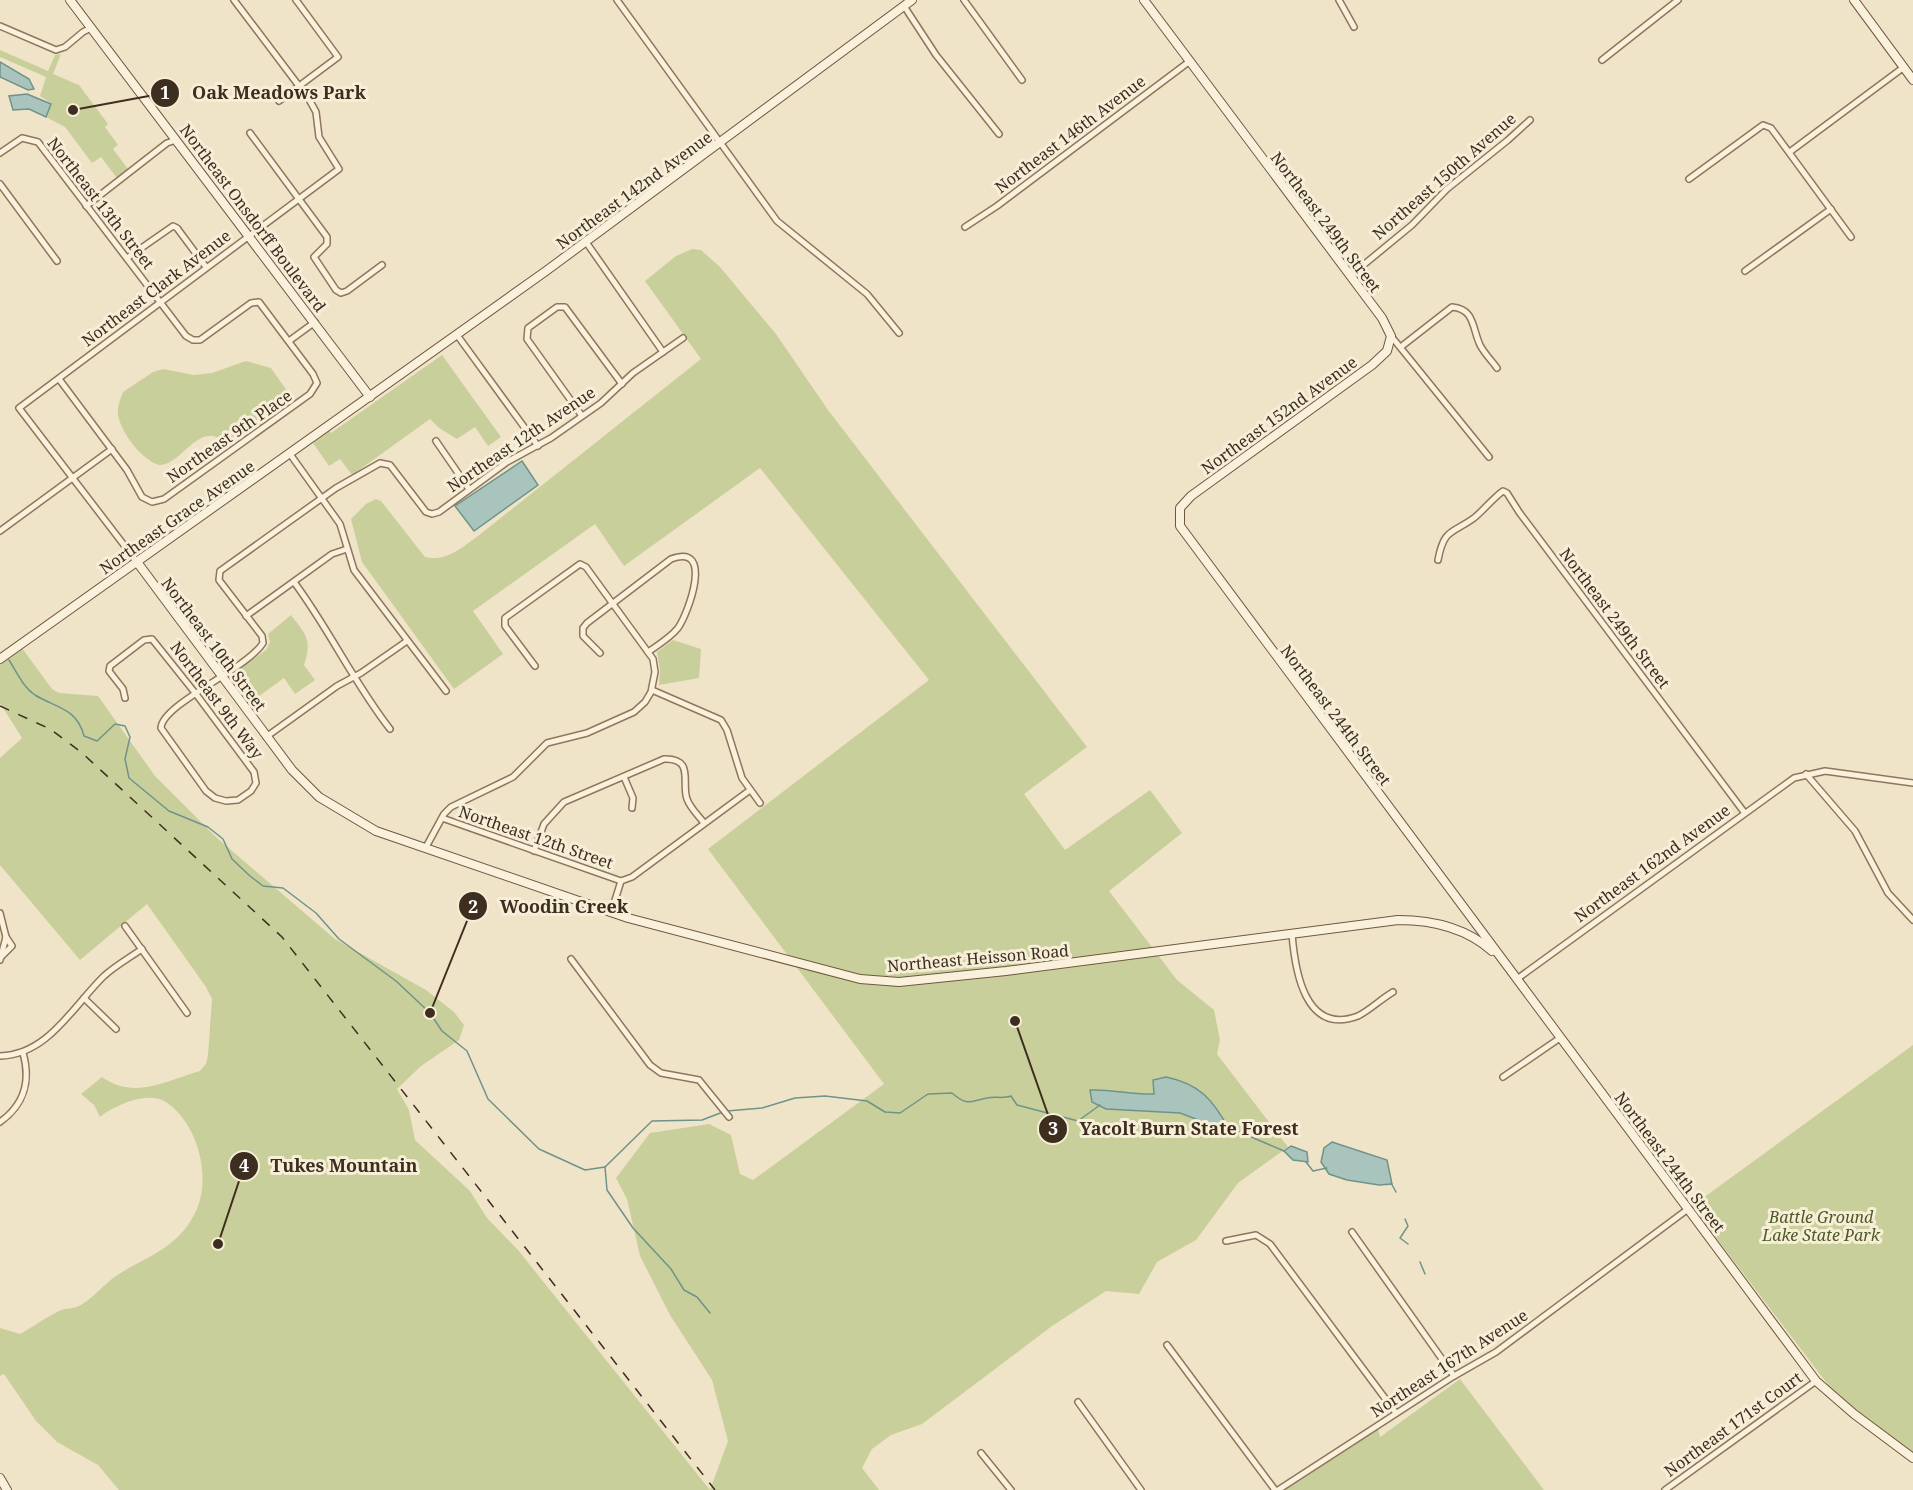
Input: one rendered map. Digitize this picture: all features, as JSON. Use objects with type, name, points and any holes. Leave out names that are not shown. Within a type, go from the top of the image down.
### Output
[{"type":"street","name":"Northeast Onsdorff Boulevard","points":[[70,0],[89,30],[173,141],[250,235],[370,397]]},
{"type":"street","points":[[234,0],[299,86]]},
{"type":"street","points":[[279,101],[338,57],[296,0]]},
{"type":"street","points":[[617,0],[777,221],[867,294],[899,333]]},
{"type":"street","name":"Northeast 142nd Avenue","points":[[370,397],[586,242],[912,0]]},
{"type":"street","points":[[964,0],[1022,80]]},
{"type":"street","name":"Northeast 249th Street","points":[[1144,0],[1382,318],[1391,336],[1402,346],[1489,457]]},
{"type":"street","points":[[1339,0],[1354,27]]},
{"type":"street","points":[[1602,60],[1678,0]]},
{"type":"street","points":[[1854,0],[1913,80]]},
{"type":"street","points":[[904,6],[936,55],[999,134]]},
{"type":"street","points":[[0,26],[53,49],[62,49],[86,35],[89,30]]},
{"type":"street","name":"Northeast 146th Avenue","points":[[965,227],[997,206],[1190,61]]},
{"type":"street","points":[[1791,151],[1904,67]]},
{"type":"street","name":"Northeast Clark Avenue","points":[[19,408],[339,169],[319,137],[316,112],[305,92]]},
{"type":"street","name":"Northeast 150th Avenue","points":[[1350,276],[1412,225],[1447,189],[1530,120]]},
{"type":"street","points":[[1689,179],[1763,125],[1771,128],[1791,151],[1851,237]]},
{"type":"street","points":[[250,133],[328,242],[314,257],[336,290],[341,293],[382,265]]},
{"type":"street","name":"Northeast 13th Street","points":[[0,153],[22,138],[35,140],[183,334],[193,340],[204,338],[256,302],[289,341]]},
{"type":"street","points":[[86,206],[165,150],[173,141]]},
{"type":"street","points":[[0,184],[57,261]]},
{"type":"street","points":[[1745,271],[1831,209]]},
{"type":"street","points":[[127,258],[173,226],[177,228],[206,267]]},
{"type":"street","points":[[586,242],[663,352]]},
{"type":"street","points":[[582,416],[527,339],[525,333],[542,318],[563,306],[568,309],[622,384]]},
{"type":"street","points":[[1402,346],[1452,307],[1461,307],[1472,317],[1480,346],[1497,368]]},
{"type":"street","points":[[289,341],[315,322]]},
{"type":"street","points":[[457,334],[538,446]]},
{"type":"street","name":"Northeast 152nd Avenue","points":[[1178,515],[1184,502],[1191,496],[1383,356],[1391,344],[1391,336]]},
{"type":"street","name":"Northeast 12th Avenue","points":[[321,499],[345,482],[385,463],[430,514],[439,512],[507,462],[538,446],[582,416],[683,338]]},
{"type":"street","name":"Northeast 9th Place","points":[[112,448],[142,497],[152,502],[161,500],[310,394],[316,386],[315,377],[289,341]]},
{"type":"street","points":[[0,531],[112,448],[59,379]]},
{"type":"street","name":"Northeast Grace Avenue","points":[[0,659],[370,397]]},
{"type":"street","name":"Northeast 10th Street","points":[[19,408],[137,562],[266,737],[304,784],[319,797],[376,831],[426,848]]},
{"type":"street","points":[[435,441],[469,489]]},
{"type":"street","points":[[290,454],[340,524],[354,570],[446,691]]},
{"type":"street","name":"Northeast 249th Street","points":[[1438,560],[1444,538],[1450,531],[1474,518],[1503,491],[1507,493],[1744,812]]},
{"type":"street","points":[[196,694],[263,644],[262,636],[218,576],[222,570],[321,499]]},
{"type":"street","name":"Northeast 244th Street","points":[[1178,515],[1180,526],[1185,534],[1816,1381],[1854,1414],[1913,1458]]},
{"type":"street","points":[[246,616],[334,553],[347,549]]},
{"type":"street","points":[[600,653],[585,640],[583,628],[671,559],[684,557],[694,564],[697,576],[680,626],[648,652]]},
{"type":"street","points":[[426,848],[442,818],[456,805],[513,777],[547,743],[587,733],[634,712],[645,702],[652,690],[655,666],[648,652],[586,567],[580,564],[507,615],[505,626],[534,666]]},
{"type":"street","points":[[294,582],[321,619],[333,644],[390,729]]},
{"type":"street","name":"Northeast 9th Way","points":[[125,698],[123,689],[110,670],[110,666],[144,640],[152,639],[196,694],[254,772],[257,780],[251,791],[238,800],[226,801],[215,798],[206,791],[163,733],[161,723],[167,714],[196,694]]},
{"type":"street","points":[[266,737],[336,686],[407,641]]},
{"type":"street","points":[[652,690],[721,720],[727,730],[742,778],[760,803]]},
{"type":"street","points":[[534,851],[544,824],[564,802],[667,759],[680,764],[686,776],[687,800],[704,824]]},
{"type":"street","points":[[1806,774],[1825,771],[1913,783]]},
{"type":"street","points":[[1806,774],[1855,831],[1888,893],[1913,920]]},
{"type":"street","name":"Northeast 162nd Avenue","points":[[1517,979],[1744,812],[1794,778],[1806,774]]},
{"type":"street","points":[[624,777],[633,798],[632,808]]},
{"type":"street","points":[[611,913],[621,882],[632,877],[750,790]]},
{"type":"street","name":"Northeast 12th Street","points":[[442,818],[621,882]]},
{"type":"street","name":"Northeast Heisson Road","points":[[426,848],[611,913],[851,977],[899,982],[1417,920],[1436,922],[1464,932],[1502,960]]},
{"type":"street","points":[[1464,932],[1468,921],[1466,911]]},
{"type":"street","points":[[0,913],[6,937],[1,958]]},
{"type":"street","points":[[125,926],[187,1013]]},
{"type":"street","points":[[1292,934],[1294,957],[1307,999],[1313,1009],[1322,1015],[1335,1020],[1348,1019],[1361,1014],[1393,992]]},
{"type":"street","points":[[0,1056],[23,1053],[46,1038],[106,974],[142,949]]},
{"type":"street","points":[[571,959],[650,1065],[661,1073],[699,1080],[729,1117]]},
{"type":"street","points":[[84,998],[116,1029]]},
{"type":"street","points":[[1503,1077],[1560,1038]]},
{"type":"street","points":[[0,1122],[14,1111],[25,1090],[27,1070],[23,1053]]},
{"type":"street","name":"Northeast 167th Avenue","points":[[1276,1490],[1523,1333],[1688,1209]]},
{"type":"street","points":[[1352,1232],[1454,1376]]},
{"type":"street","points":[[1226,1241],[1256,1235],[1270,1244],[1396,1413]]},
{"type":"street","points":[[1167,1345],[1276,1490]]},
{"type":"street","name":"Northeast 171st Court","points":[[1665,1490],[1816,1381]]},
{"type":"street","points":[[1078,1402],[1141,1490]]},
{"type":"street","points":[[981,1453],[1011,1490]]},
{"type":"street","points":[[0,1478],[7,1490]]},
{"type":"green space","points":[[0,50],[48,71],[55,55],[61,54],[53,74],[79,85],[108,124],[105,127],[118,145],[113,149],[128,169],[117,178],[101,157],[92,163],[65,127],[46,117],[51,103],[40,96],[46,77],[0,57]]},
{"type":"green space","points":[[692,249],[701,250],[720,267],[776,334],[828,410],[1087,747],[1024,794],[1065,850],[1150,790],[1182,833],[1109,891],[1177,980],[1214,1010],[1220,1040],[1217,1054],[1288,1147],[1238,1183],[1196,1240],[1157,1262],[1139,1294],[1106,1291],[1052,1326],[922,1424],[891,1435],[872,1449],[862,1468],[879,1490],[710,1490],[728,1441],[712,1380],[670,1315],[640,1256],[627,1199],[616,1178],[650,1133],[709,1124],[731,1135],[740,1174],[753,1180],[884,1084],[708,849],[929,680],[760,468],[624,566],[595,524],[473,611],[503,654],[454,689],[362,562],[351,519],[366,504],[376,499],[381,501],[425,557],[447,556],[478,536],[701,359],[645,281],[676,256]]},
{"type":"green space","points":[[442,355],[501,437],[488,446],[475,427],[457,439],[439,428],[430,419],[352,475],[340,459],[329,466],[313,443],[329,431],[331,433]]},
{"type":"green space","points":[[246,361],[271,368],[292,398],[290,403],[230,443],[212,436],[205,437],[192,444],[173,460],[159,465],[139,452],[123,430],[118,415],[118,406],[123,392],[153,372],[163,369],[194,375],[212,373]]},
{"type":"green space","points":[[291,615],[306,638],[308,650],[304,665],[315,680],[295,694],[284,678],[251,702],[235,680],[235,672],[266,650],[270,642],[268,634]]},
{"type":"green space","points":[[673,640],[701,649],[699,678],[659,685],[660,670],[657,652]]},
{"type":"green space","points":[[22,648],[52,689],[59,693],[98,696],[155,776],[217,838],[335,939],[426,990],[454,1012],[464,1025],[459,1040],[421,1066],[397,1089],[409,1110],[415,1140],[470,1191],[487,1218],[518,1250],[710,1490],[119,1490],[98,1465],[57,1442],[36,1421],[4,1374],[0,1376],[0,1328],[20,1334],[59,1311],[81,1305],[118,1275],[172,1242],[188,1226],[200,1201],[202,1170],[199,1153],[194,1137],[176,1111],[164,1101],[149,1098],[121,1104],[100,1117],[94,1105],[81,1094],[102,1077],[114,1084],[138,1088],[200,1071],[206,1064],[208,1055],[212,999],[206,987],[147,904],[80,960],[0,865],[0,758],[22,738],[0,703],[0,663]]},
{"type":"green space","name":"Battle Ground Lake State Park","points":[[1913,1045],[1913,1453],[1854,1410],[1832,1390],[1692,1206]]},
{"type":"green space","points":[[1460,1379],[1544,1490],[1285,1490],[1378,1429],[1380,1437]]},
{"type":"water","points":[[0,62],[29,79],[34,89],[28,90],[0,77]]},
{"type":"water","points":[[27,94],[51,104],[46,117],[29,109],[13,110],[9,96]]},
{"type":"water","points":[[522,461],[538,485],[474,531],[455,506]]},
{"type":"water","points":[[1166,1077],[1197,1089],[1211,1102],[1229,1129],[1227,1131],[1180,1113],[1106,1109],[1092,1102],[1090,1090],[1154,1094],[1153,1080]]},
{"type":"water","points":[[1332,1142],[1387,1160],[1392,1184],[1379,1185],[1347,1180],[1329,1174],[1321,1162],[1324,1148]]},
{"type":"water","points":[[1291,1146],[1307,1152],[1308,1162],[1293,1160],[1284,1151]]},
{"type":"waterway","points":[[9,660],[27,688],[35,695],[71,714],[81,727],[84,736],[97,741],[115,724],[125,726],[130,737],[125,759],[129,778],[169,811],[208,827],[223,839],[232,859],[250,876],[263,886],[283,888],[316,913],[339,939],[396,981],[430,1013],[442,1031],[467,1051],[488,1099],[539,1149],[585,1170],[605,1167],[652,1121],[702,1120],[723,1112]]},
{"type":"waterway","points":[[727,1111],[762,1108],[795,1098],[825,1096],[867,1101],[885,1112],[900,1113],[928,1094],[952,1093],[966,1102],[1011,1096],[1017,1105],[1078,1121],[1100,1105]]},
{"type":"waterway","points":[[1228,1127],[1284,1151]]},
{"type":"waterway","points":[[1306,1162],[1313,1171],[1327,1168]]},
{"type":"waterway","points":[[605,1167],[607,1190],[633,1228],[671,1269],[684,1290],[697,1297],[710,1313]]},
{"type":"waterway","points":[[1391,1183],[1396,1192]]},
{"type":"waterway","points":[[1405,1219],[1408,1226],[1400,1238],[1408,1244]]},
{"type":"waterway","points":[[1420,1262],[1425,1274]]},
{"type":"railway","points":[[0,706],[50,729],[81,752],[282,937],[715,1490]]},
{"type":"place","name":"Oak Meadows Park","points":[[73,110]]},
{"type":"place","name":"Woodin Creek","points":[[430,1013]]},
{"type":"place","name":"Yacolt Burn State Forest","points":[[1015,1021]]},
{"type":"place","name":"Tukes Mountain","points":[[218,1244]]}]
